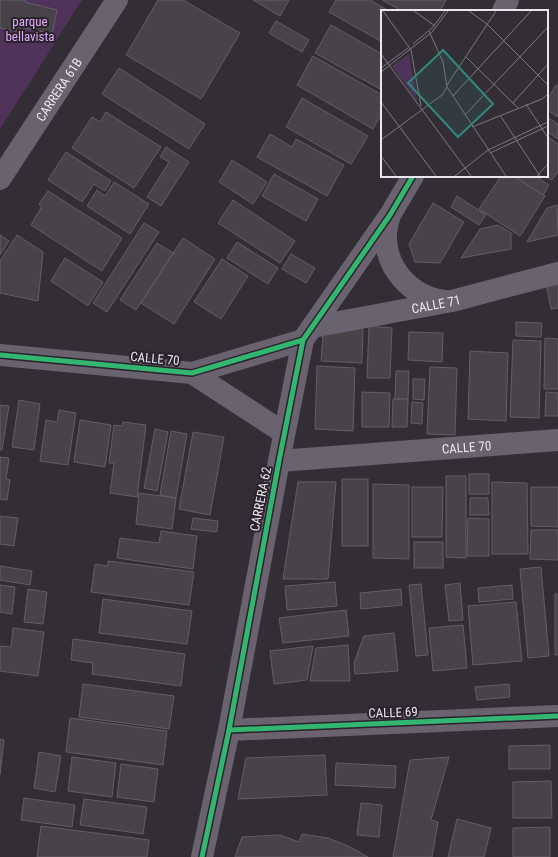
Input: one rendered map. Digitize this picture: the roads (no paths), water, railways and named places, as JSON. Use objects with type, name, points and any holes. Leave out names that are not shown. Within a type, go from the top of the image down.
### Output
[{"type":"street","name":"CARRERA 61B","points":[[0,179],[117,0]]},
{"type":"street","points":[[503,10],[508,0]]},
{"type":"street","name":"CARRERA 62","points":[[202,857],[229,730],[278,461],[307,333],[390,216],[412,177]]},
{"type":"street","points":[[390,216],[386,233],[388,251],[394,267],[404,282],[418,293],[434,300],[452,302]]},
{"type":"street","name":"CALLE 71","points":[[307,333],[452,302],[558,273]]},
{"type":"street","name":"CALLE 70","points":[[0,355],[192,373],[307,333]]},
{"type":"street","name":"CALLE 70","points":[[192,373],[284,433]]},
{"type":"street","name":"CALLE 70","points":[[278,461],[558,440]]},
{"type":"street","name":"CALLE 69","points":[[229,730],[558,716]]},
{"type":"park label","name":"parque bellavista","points":[[30,28]]}]
